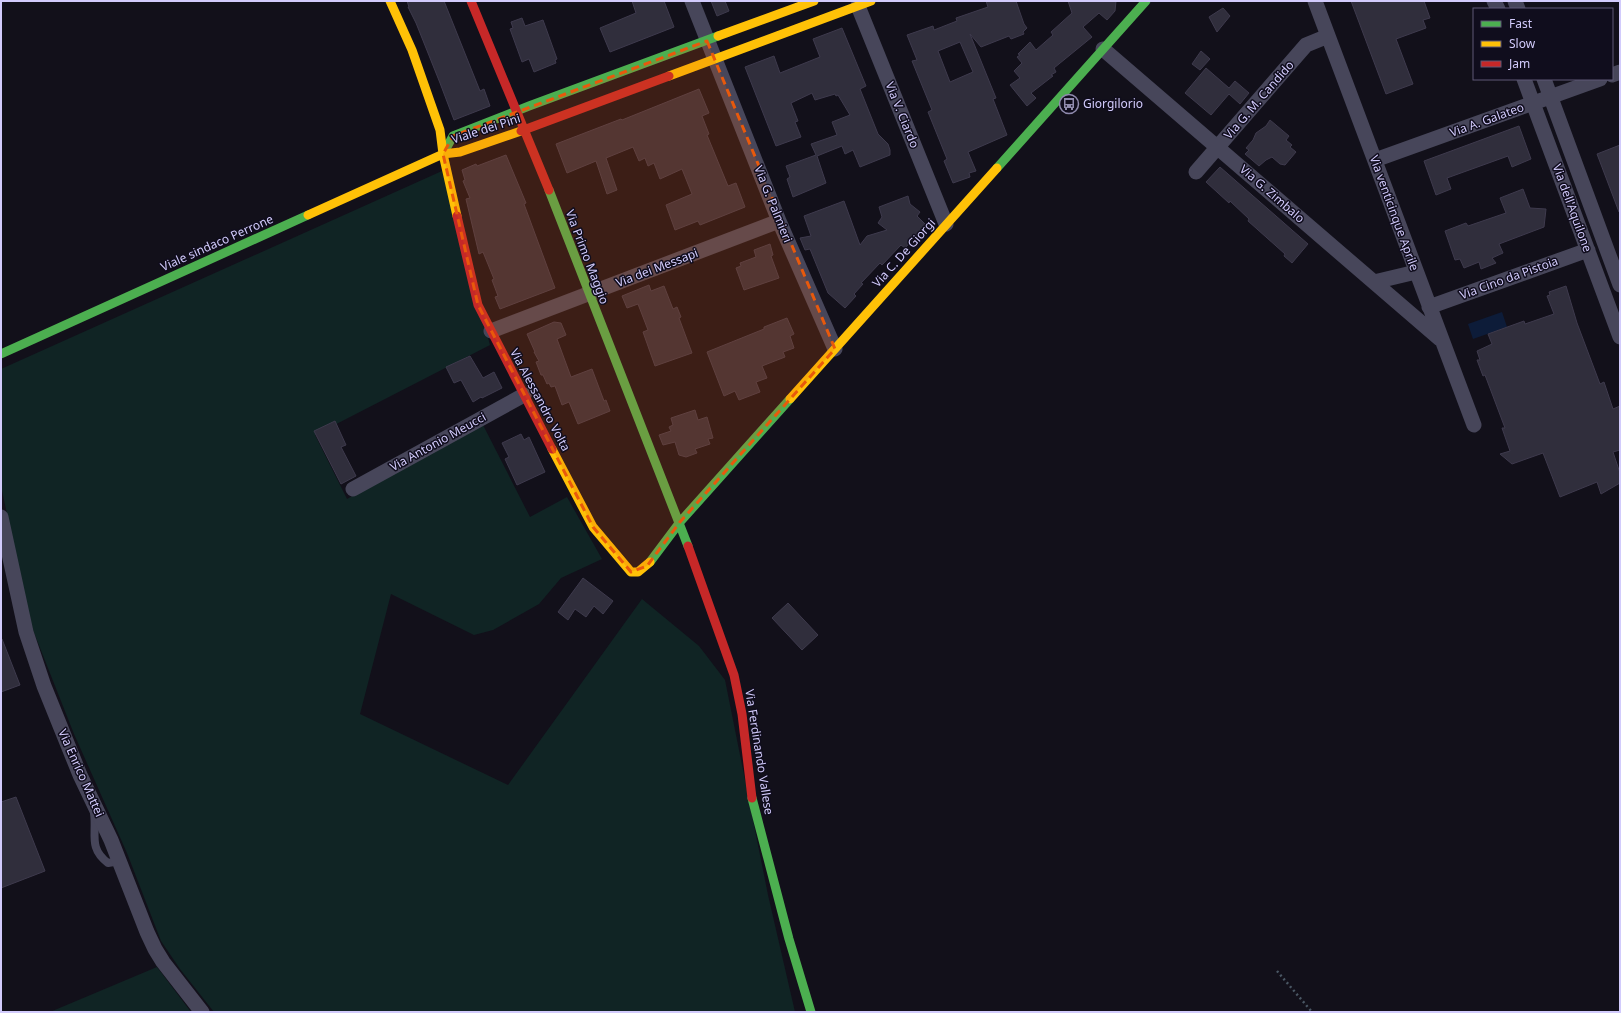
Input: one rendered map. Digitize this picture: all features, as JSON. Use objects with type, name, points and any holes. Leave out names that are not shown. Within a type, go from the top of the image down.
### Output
[{"type":"street","name":"Via Alessandro Volta","points":[[390,1],[412,50],[440,130],[443,154],[478,305],[490,331],[592,527],[631,572],[638,572],[647,566],[680,522]]},
{"type":"street","name":"Via Primo Maggio","points":[[471,1],[680,522]]},
{"type":"street","name":"Via G. Palmieri","points":[[692,1],[779,221],[834,349]]},
{"type":"street","name":"Viale dei Pini","points":[[443,154],[453,136],[516,110],[814,1]]},
{"type":"street","name":"Via C. De Giorgi","points":[[680,522],[1146,1]]},
{"type":"street","name":"Via venticinque Aprile","points":[[1315,1],[1474,425]]},
{"type":"street","name":"Viale dei Pini","points":[[443,154],[460,152],[524,130],[865,3]]},
{"type":"street","name":"Via V. Ciardo","points":[[865,3],[946,224]]},
{"type":"street","name":"Via G. M. Candido","points":[[1196,172],[1306,45],[1328,36]]},
{"type":"street","name":"Via G. Zimbalo","points":[[1103,49],[1441,339]]},
{"type":"street","name":"Via dell'Aquilone","points":[[1524,80],[1619,329]]},
{"type":"street","name":"Via dell'Aquilone","points":[[1544,80],[1620,285]]},
{"type":"street","name":"Via A. Galateo","points":[[1375,160],[1597,80]]},
{"type":"street","name":"Viale sindaco Perrone","points":[[1,354],[443,154]]},
{"type":"street","name":"Via dei Messapi","points":[[490,331],[779,221]]},
{"type":"street","name":"Via Cino da Pistoia","points":[[1430,307],[1588,250]]},
{"type":"street","points":[[1374,282],[1416,272]]},
{"type":"street","name":"Via Antonio Meucci","points":[[354,489],[524,395]]},
{"type":"street","name":"Via Enrico Mattei","points":[[1,517],[32,654],[80,775],[119,860],[155,949],[163,962],[202,1012]]},
{"type":"street","name":"Via Ferdinando Vallese","points":[[680,522],[734,675],[742,714],[752,800],[810,1012]]},
{"type":"path","points":[[1277,971],[1312,1012]]},
{"type":"highlighted area","points":[[707,41],[835,349],[680,522],[647,566],[631,572],[593,527],[478,305],[443,154],[453,136]]},
{"type":"green space","points":[[442,171],[490,345],[315,435],[347,499],[483,425],[530,517],[567,497],[602,559],[561,578],[539,604],[493,630],[474,635],[391,594],[360,714],[508,785],[642,599],[699,646],[725,680],[768,895],[795,1012],[214,1012],[180,969],[161,941],[127,853],[74,734],[31,625],[1,486],[1,369]]},
{"type":"green space","points":[[157,967],[191,1012],[50,1012]]},
{"type":"water","points":[[1502,312],[1507,327],[1473,339],[1468,324]]},
{"type":"building","points":[[407,1],[444,1],[480,91],[484,89],[490,106],[454,120],[416,23],[408,7]]},
{"type":"building","points":[[632,1],[664,1],[674,27],[610,52],[600,28],[636,13]]},
{"type":"building","points":[[711,1],[725,1],[729,11],[717,16]]},
{"type":"building","points":[[986,1],[1016,1],[1024,24],[1027,28],[1023,32],[1024,34],[1011,39],[1009,36],[981,47],[970,34],[996,98],[993,99],[1007,135],[968,152],[976,171],[969,173],[970,177],[953,183],[944,161],[947,159],[928,112],[932,110],[912,61],[917,60],[907,35],[933,26],[934,30],[957,21],[956,18],[988,7]],"holes":[[[960,42],[973,72],[950,82],[938,51]]]},
{"type":"building","points":[[1068,1],[1116,1],[1115,11],[1107,20],[1099,13],[1083,27],[1092,37],[1054,68],[1056,72],[1051,75],[1053,76],[1031,93],[1036,98],[1027,106],[1010,85],[1020,78],[1014,71],[1022,63],[1017,57],[1020,55],[1018,54],[1030,42],[1036,50],[1053,35],[1051,32],[1072,13]]},
{"type":"building","points":[[1351,1],[1424,1],[1430,18],[1423,20],[1426,28],[1396,39],[1413,84],[1386,94]]},
{"type":"building","points":[[1223,8],[1230,16],[1217,32],[1209,17]]},
{"type":"building","points":[[522,18],[525,26],[543,20],[557,59],[555,60],[556,63],[534,72],[529,59],[522,62],[510,29],[513,28],[511,22]]},
{"type":"building","points":[[842,28],[866,86],[860,89],[878,134],[888,144],[890,155],[860,167],[853,150],[845,154],[842,146],[817,156],[826,183],[793,197],[787,179],[790,177],[786,166],[816,155],[811,144],[837,135],[832,122],[850,115],[838,95],[836,96],[835,94],[815,100],[812,93],[791,103],[798,121],[795,122],[801,137],[776,146],[745,67],[774,56],[780,73],[820,57],[813,39]]},
{"type":"building","points":[[1201,51],[1210,59],[1200,70],[1192,64]]},
{"type":"building","points":[[1206,68],[1229,88],[1235,81],[1249,93],[1240,104],[1229,94],[1211,115],[1185,93]]},
{"type":"building","points":[[699,89],[709,113],[702,116],[709,134],[707,135],[728,186],[736,183],[745,207],[700,225],[698,221],[675,230],[666,205],[692,194],[682,169],[660,179],[654,163],[648,166],[645,158],[639,161],[633,147],[606,158],[617,190],[607,194],[596,161],[567,173],[556,144],[621,119],[622,120]]},
{"type":"building","points":[[1270,120],[1289,136],[1286,140],[1292,145],[1290,147],[1296,152],[1285,165],[1280,164],[1272,157],[1259,166],[1245,154],[1249,150],[1246,148],[1253,140],[1256,133],[1266,126]]},
{"type":"building","points":[[1519,126],[1531,159],[1512,167],[1508,156],[1447,178],[1451,189],[1436,195],[1424,161]]},
{"type":"building","points":[[1620,145],[1620,212],[1619,212],[1597,154]]},
{"type":"building","points":[[506,155],[526,203],[524,204],[555,288],[500,309],[495,297],[498,296],[492,280],[494,279],[483,252],[479,254],[466,199],[470,198],[463,181],[465,180],[462,170]]},
{"type":"building","points":[[1220,167],[1308,244],[1292,263],[1284,256],[1285,254],[1248,221],[1249,219],[1230,201],[1229,203],[1206,182]]},
{"type":"building","points":[[1523,189],[1530,208],[1546,209],[1544,227],[1499,244],[1503,253],[1492,258],[1496,263],[1481,269],[1479,262],[1464,268],[1460,259],[1455,260],[1445,231],[1466,223],[1468,226],[1506,213],[1500,198]]},
{"type":"building","points":[[908,196],[910,204],[920,212],[917,216],[926,225],[905,248],[901,245],[882,265],[880,263],[861,283],[863,284],[854,294],[856,296],[845,308],[828,293],[810,249],[805,250],[800,238],[811,236],[804,216],[844,201],[860,245],[867,236],[887,230],[878,223],[882,217],[879,207]]},
{"type":"building","points":[[770,244],[773,255],[771,256],[779,278],[744,290],[736,268],[741,266],[740,263],[756,257],[754,250]]},
{"type":"building","points":[[649,285],[651,291],[664,286],[673,309],[677,307],[681,317],[679,318],[692,353],[655,366],[643,332],[648,330],[638,304],[627,308],[622,296]]},
{"type":"building","points":[[1566,286],[1577,323],[1600,384],[1604,382],[1613,409],[1620,406],[1620,450],[1613,452],[1620,473],[1620,483],[1601,494],[1597,482],[1560,497],[1543,453],[1512,464],[1500,454],[1510,451],[1502,428],[1505,428],[1485,375],[1483,376],[1477,360],[1480,360],[1477,351],[1492,344],[1488,334],[1524,321],[1525,324],[1554,314],[1547,296],[1550,295],[1549,292]]},
{"type":"building","points":[[787,318],[794,334],[790,336],[794,348],[783,352],[785,357],[762,366],[767,378],[756,382],[760,392],[739,400],[735,391],[724,396],[707,352]]},
{"type":"building","points":[[554,322],[561,323],[566,335],[557,339],[571,377],[592,369],[604,401],[606,400],[610,411],[578,424],[569,402],[562,405],[555,386],[551,387],[549,383],[547,384],[543,375],[541,375],[536,362],[539,361],[527,334]]},
{"type":"building","points":[[470,356],[483,378],[494,372],[502,388],[473,402],[461,380],[454,383],[446,367]]},
{"type":"building","points":[[695,410],[698,420],[707,417],[713,438],[708,439],[710,444],[695,449],[697,453],[686,457],[679,455],[675,442],[663,445],[659,435],[671,431],[669,427],[673,425],[671,418]]},
{"type":"building","points":[[335,421],[346,445],[341,447],[356,476],[341,484],[314,431]]},
{"type":"building","points":[[521,434],[524,440],[529,437],[545,472],[517,485],[505,459],[509,457],[502,443]]},
{"type":"building","points":[[583,578],[613,601],[603,614],[594,606],[586,617],[575,609],[568,620],[558,612]]},
{"type":"building","points":[[788,603],[818,635],[802,650],[772,618]]},
{"type":"building","points":[[2,639],[20,685],[1,692],[1,640]]},
{"type":"building","points":[[16,797],[45,871],[1,888],[1,802]]},
{"type":"traffic: fast","points":[[997,168],[1146,1]]},
{"type":"traffic: fast","points":[[443,154],[453,136],[529,106],[718,36]]},
{"type":"traffic: fast","points":[[549,190],[688,546]]},
{"type":"traffic: fast","points":[[1,354],[308,215]]},
{"type":"traffic: fast","points":[[650,562],[680,522],[790,399]]},
{"type":"traffic: fast","points":[[752,798],[789,939],[811,1012]]},
{"type":"traffic: slow","points":[[390,1],[412,50],[440,130],[443,154],[457,216]]},
{"type":"traffic: slow","points":[[718,36],[814,1]]},
{"type":"traffic: slow","points":[[669,76],[871,1]]},
{"type":"traffic: slow","points":[[308,215],[443,154],[460,152],[521,131]]},
{"type":"traffic: slow","points":[[790,399],[997,168]]},
{"type":"traffic: slow","points":[[552,449],[593,527],[631,572],[638,572],[650,562]]},
{"type":"traffic: jam","points":[[471,1],[549,190]]},
{"type":"traffic: jam","points":[[521,131],[669,76]]},
{"type":"traffic: jam","points":[[457,216],[478,305],[552,449]]},
{"type":"traffic: jam","points":[[688,546],[734,675],[742,714],[752,798]]},
{"type":"place","name":"Giorgilorio","points":[[1069,104]]}]
